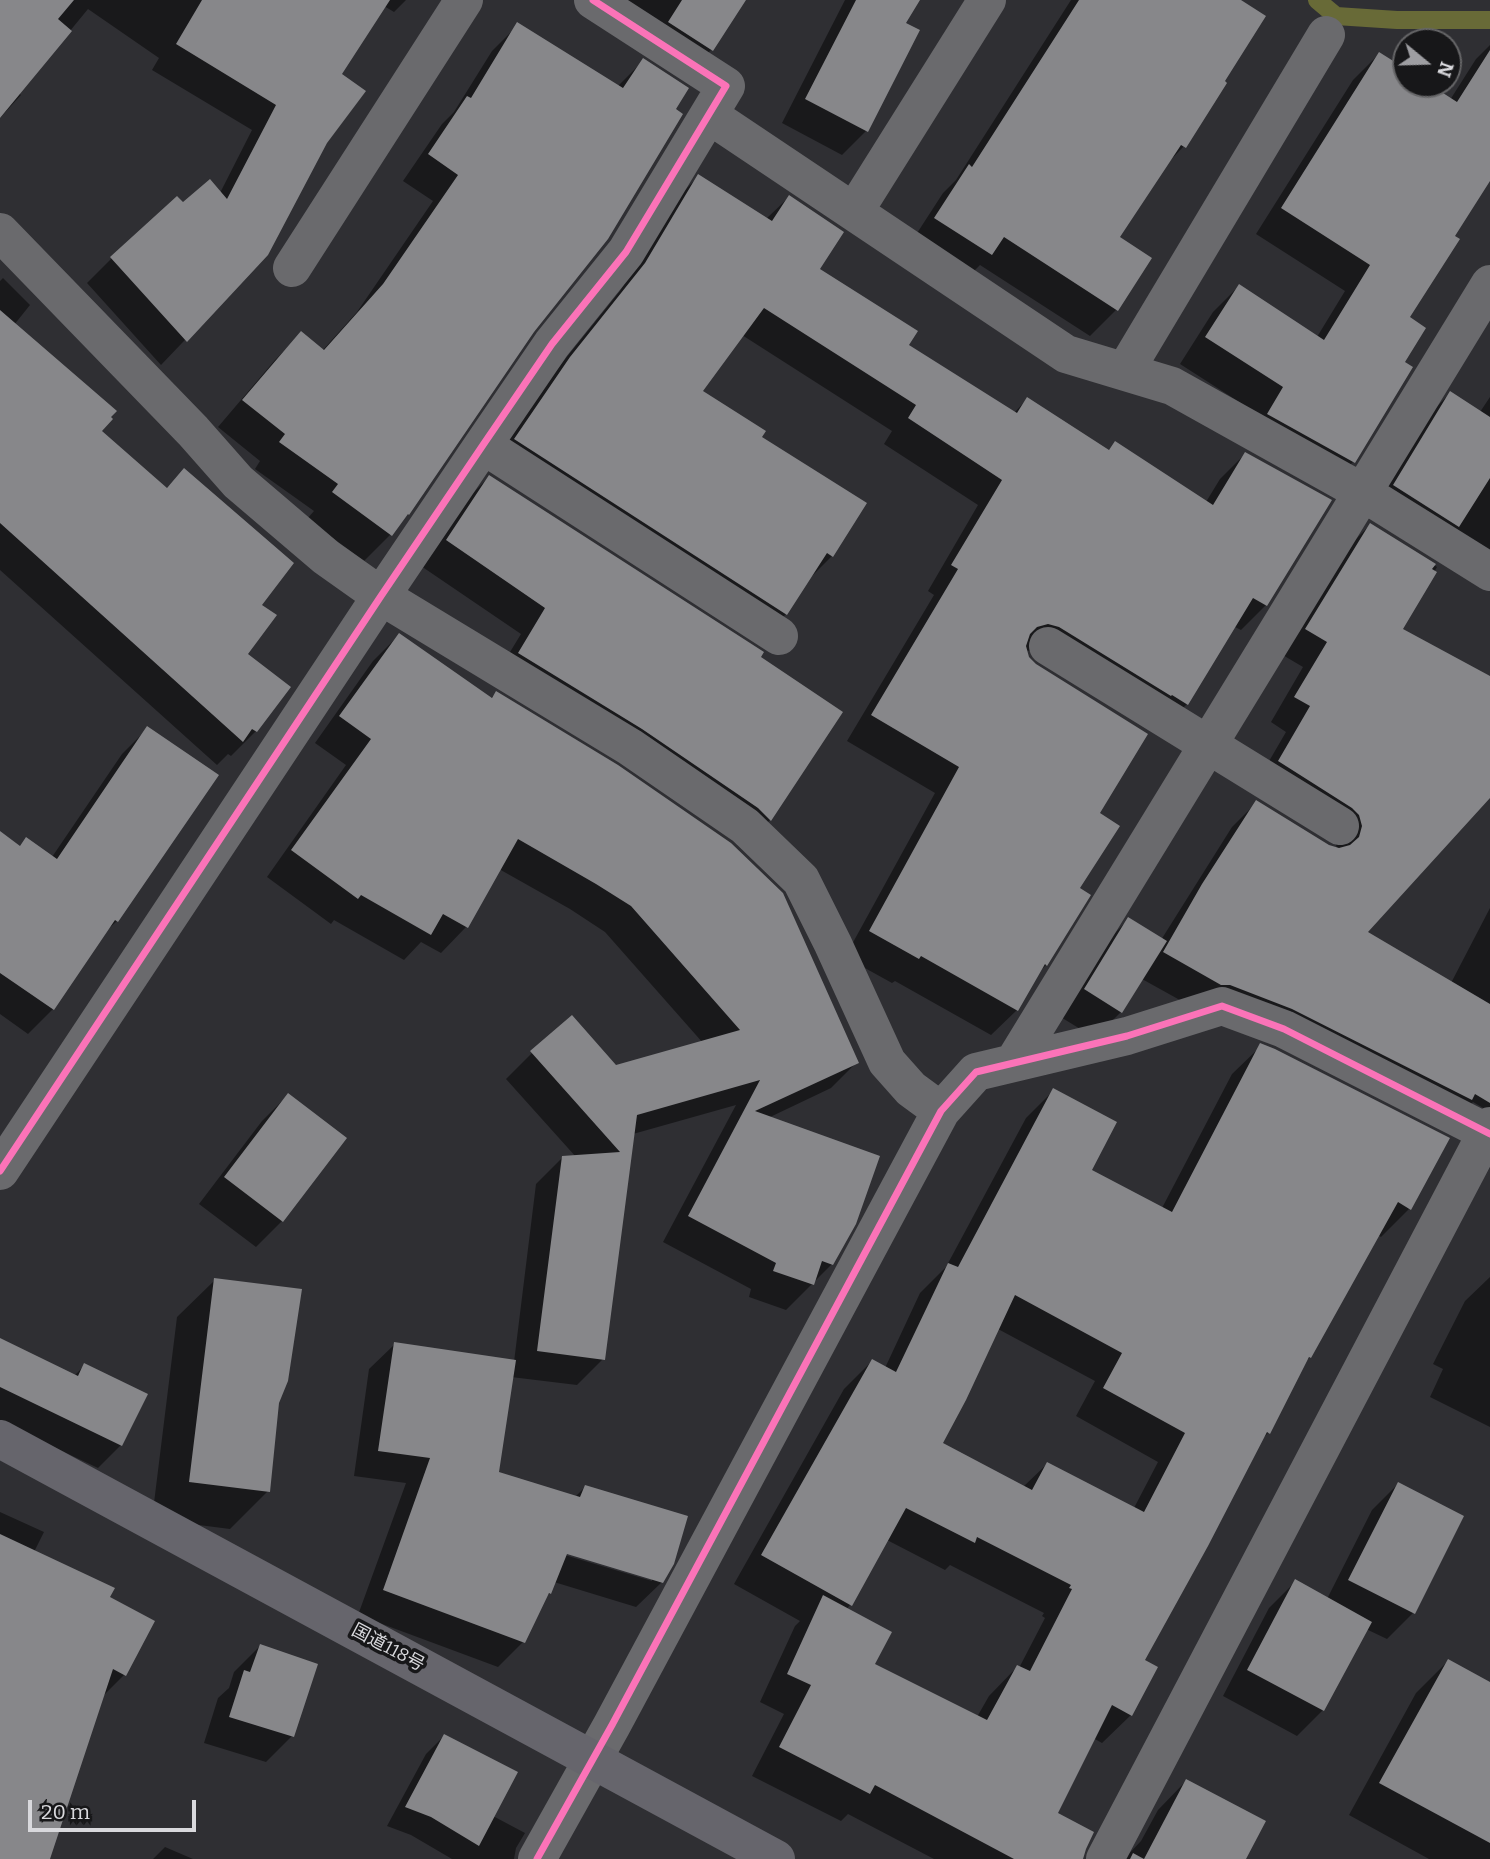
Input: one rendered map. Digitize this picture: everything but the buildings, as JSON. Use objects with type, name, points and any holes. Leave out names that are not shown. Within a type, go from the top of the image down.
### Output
[{"type":"highway","name":"国道118号","points":[[0,1439],[776,1859]]},
{"type":"street","points":[[292,268],[464,0]]},
{"type":"street","points":[[0,1171],[483,444],[552,344],[626,252],[726,86],[593,0]]},
{"type":"street","points":[[854,212],[987,0]]},
{"type":"street","points":[[1125,371],[1326,36]]},
{"type":"street","points":[[709,115],[1066,354],[1172,386],[1362,492],[1490,572]]},
{"type":"street","points":[[0,232],[238,482],[326,557],[381,596],[631,747],[745,826],[801,880],[887,1062],[912,1089],[942,1111]]},
{"type":"street","points":[[1014,1062],[1490,284]]},
{"type":"street","points":[[483,444],[779,636]]},
{"type":"street","points":[[1048,646],[1340,826]]},
{"type":"street","points":[[537,1859],[942,1111],[976,1072],[1127,1036],[1222,1006],[1284,1029],[1489,1131],[1105,1859]]},
{"type":"waterway","points":[[1317,0],[1336,16],[1397,20],[1490,20]]},
{"type":"cycle path","points":[[0,1171],[483,445],[552,344],[626,252],[726,86],[593,0]]},
{"type":"cycle path","points":[[537,1859],[612,1725],[941,1111],[976,1072],[1127,1036],[1222,1006],[1284,1029],[1490,1134]]}]
